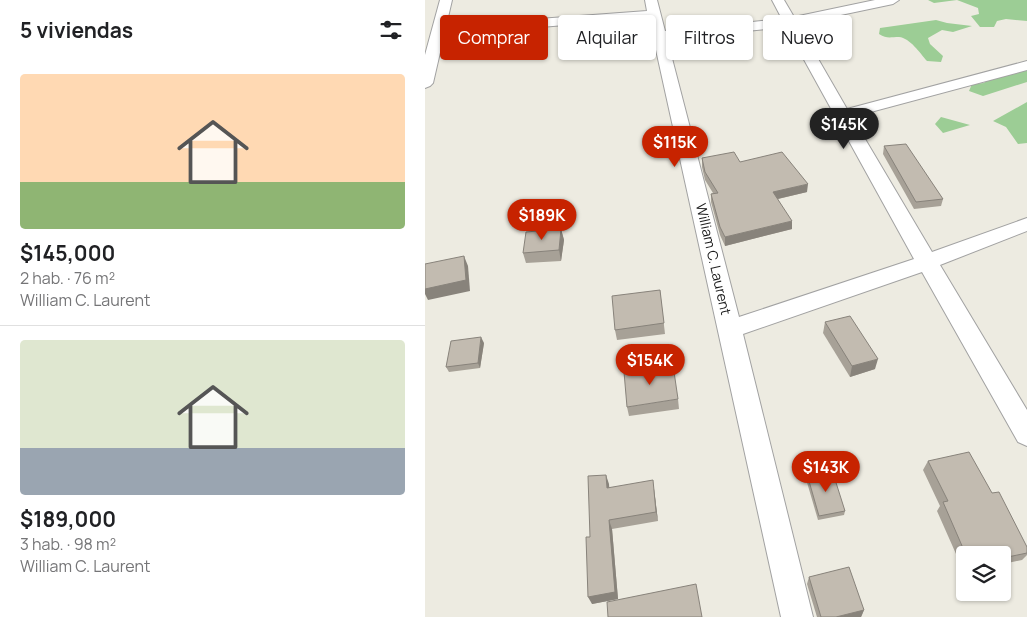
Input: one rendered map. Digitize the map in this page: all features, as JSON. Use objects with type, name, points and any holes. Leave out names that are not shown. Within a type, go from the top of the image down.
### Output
[{"type":"street","points":[[425,84],[446,0]]},
{"type":"street","points":[[778,0],[787,15]]},
{"type":"street","points":[[823,15],[893,0]]},
{"type":"street","points":[[438,32],[653,7]]},
{"type":"street","name":"William C. Laurent","points":[[653,7],[730,329],[927,262],[1027,224]]},
{"type":"street","points":[[661,36],[763,25]]},
{"type":"street","points":[[812,60],[1027,434]]},
{"type":"street","points":[[842,115],[1027,65]]},
{"type":"street","points":[[730,329],[797,617]]},
{"type":"green space","points":[[928,0],[957,0],[934,3]]},
{"type":"green space","points":[[957,0],[1027,0],[1027,21],[1006,19],[997,21],[994,27],[980,27],[971,16],[979,14],[978,8]]},
{"type":"green space","points":[[936,20],[972,26],[953,32],[942,30],[928,38],[930,44],[943,56],[941,62],[927,61],[914,46],[903,38],[886,37],[879,34],[880,28]]},
{"type":"green space","points":[[1027,65],[1027,82],[983,96],[969,91],[972,84],[984,83],[994,71]]},
{"type":"green space","points":[[1027,102],[1027,143],[1018,144],[1006,127],[993,121]]},
{"type":"green space","points":[[941,117],[970,125],[943,133],[935,124]]},
{"type":"building","points":[[906,144],[943,199],[916,202],[884,146]]},
{"type":"building","points":[[734,152],[740,162],[782,152],[808,184],[773,192],[792,221],[725,237],[720,227],[711,194],[718,193],[705,172],[702,158]]},
{"type":"building","points":[[561,229],[559,250],[523,253],[526,232]]},
{"type":"building","points":[[464,256],[466,280],[425,289],[425,264]]},
{"type":"building","points":[[660,290],[664,323],[615,330],[612,296]]},
{"type":"building","points":[[850,316],[878,359],[852,366],[825,322]]},
{"type":"building","points":[[481,337],[478,363],[446,367],[451,341]]},
{"type":"building","points":[[673,365],[678,399],[627,407],[624,372]]},
{"type":"building","points":[[969,452],[992,493],[999,492],[1027,547],[1027,553],[1011,556],[1011,546],[962,546],[943,502],[948,501],[928,461]]},
{"type":"building","points":[[832,470],[845,511],[819,516],[807,474]]},
{"type":"building","points":[[606,475],[607,488],[653,480],[656,512],[609,520],[615,592],[588,597],[586,537],[590,537],[588,476]]},
{"type":"building","points":[[849,567],[864,610],[836,617],[821,617],[809,577]]},
{"type":"building","points":[[696,584],[702,617],[608,617],[607,602]]}]
